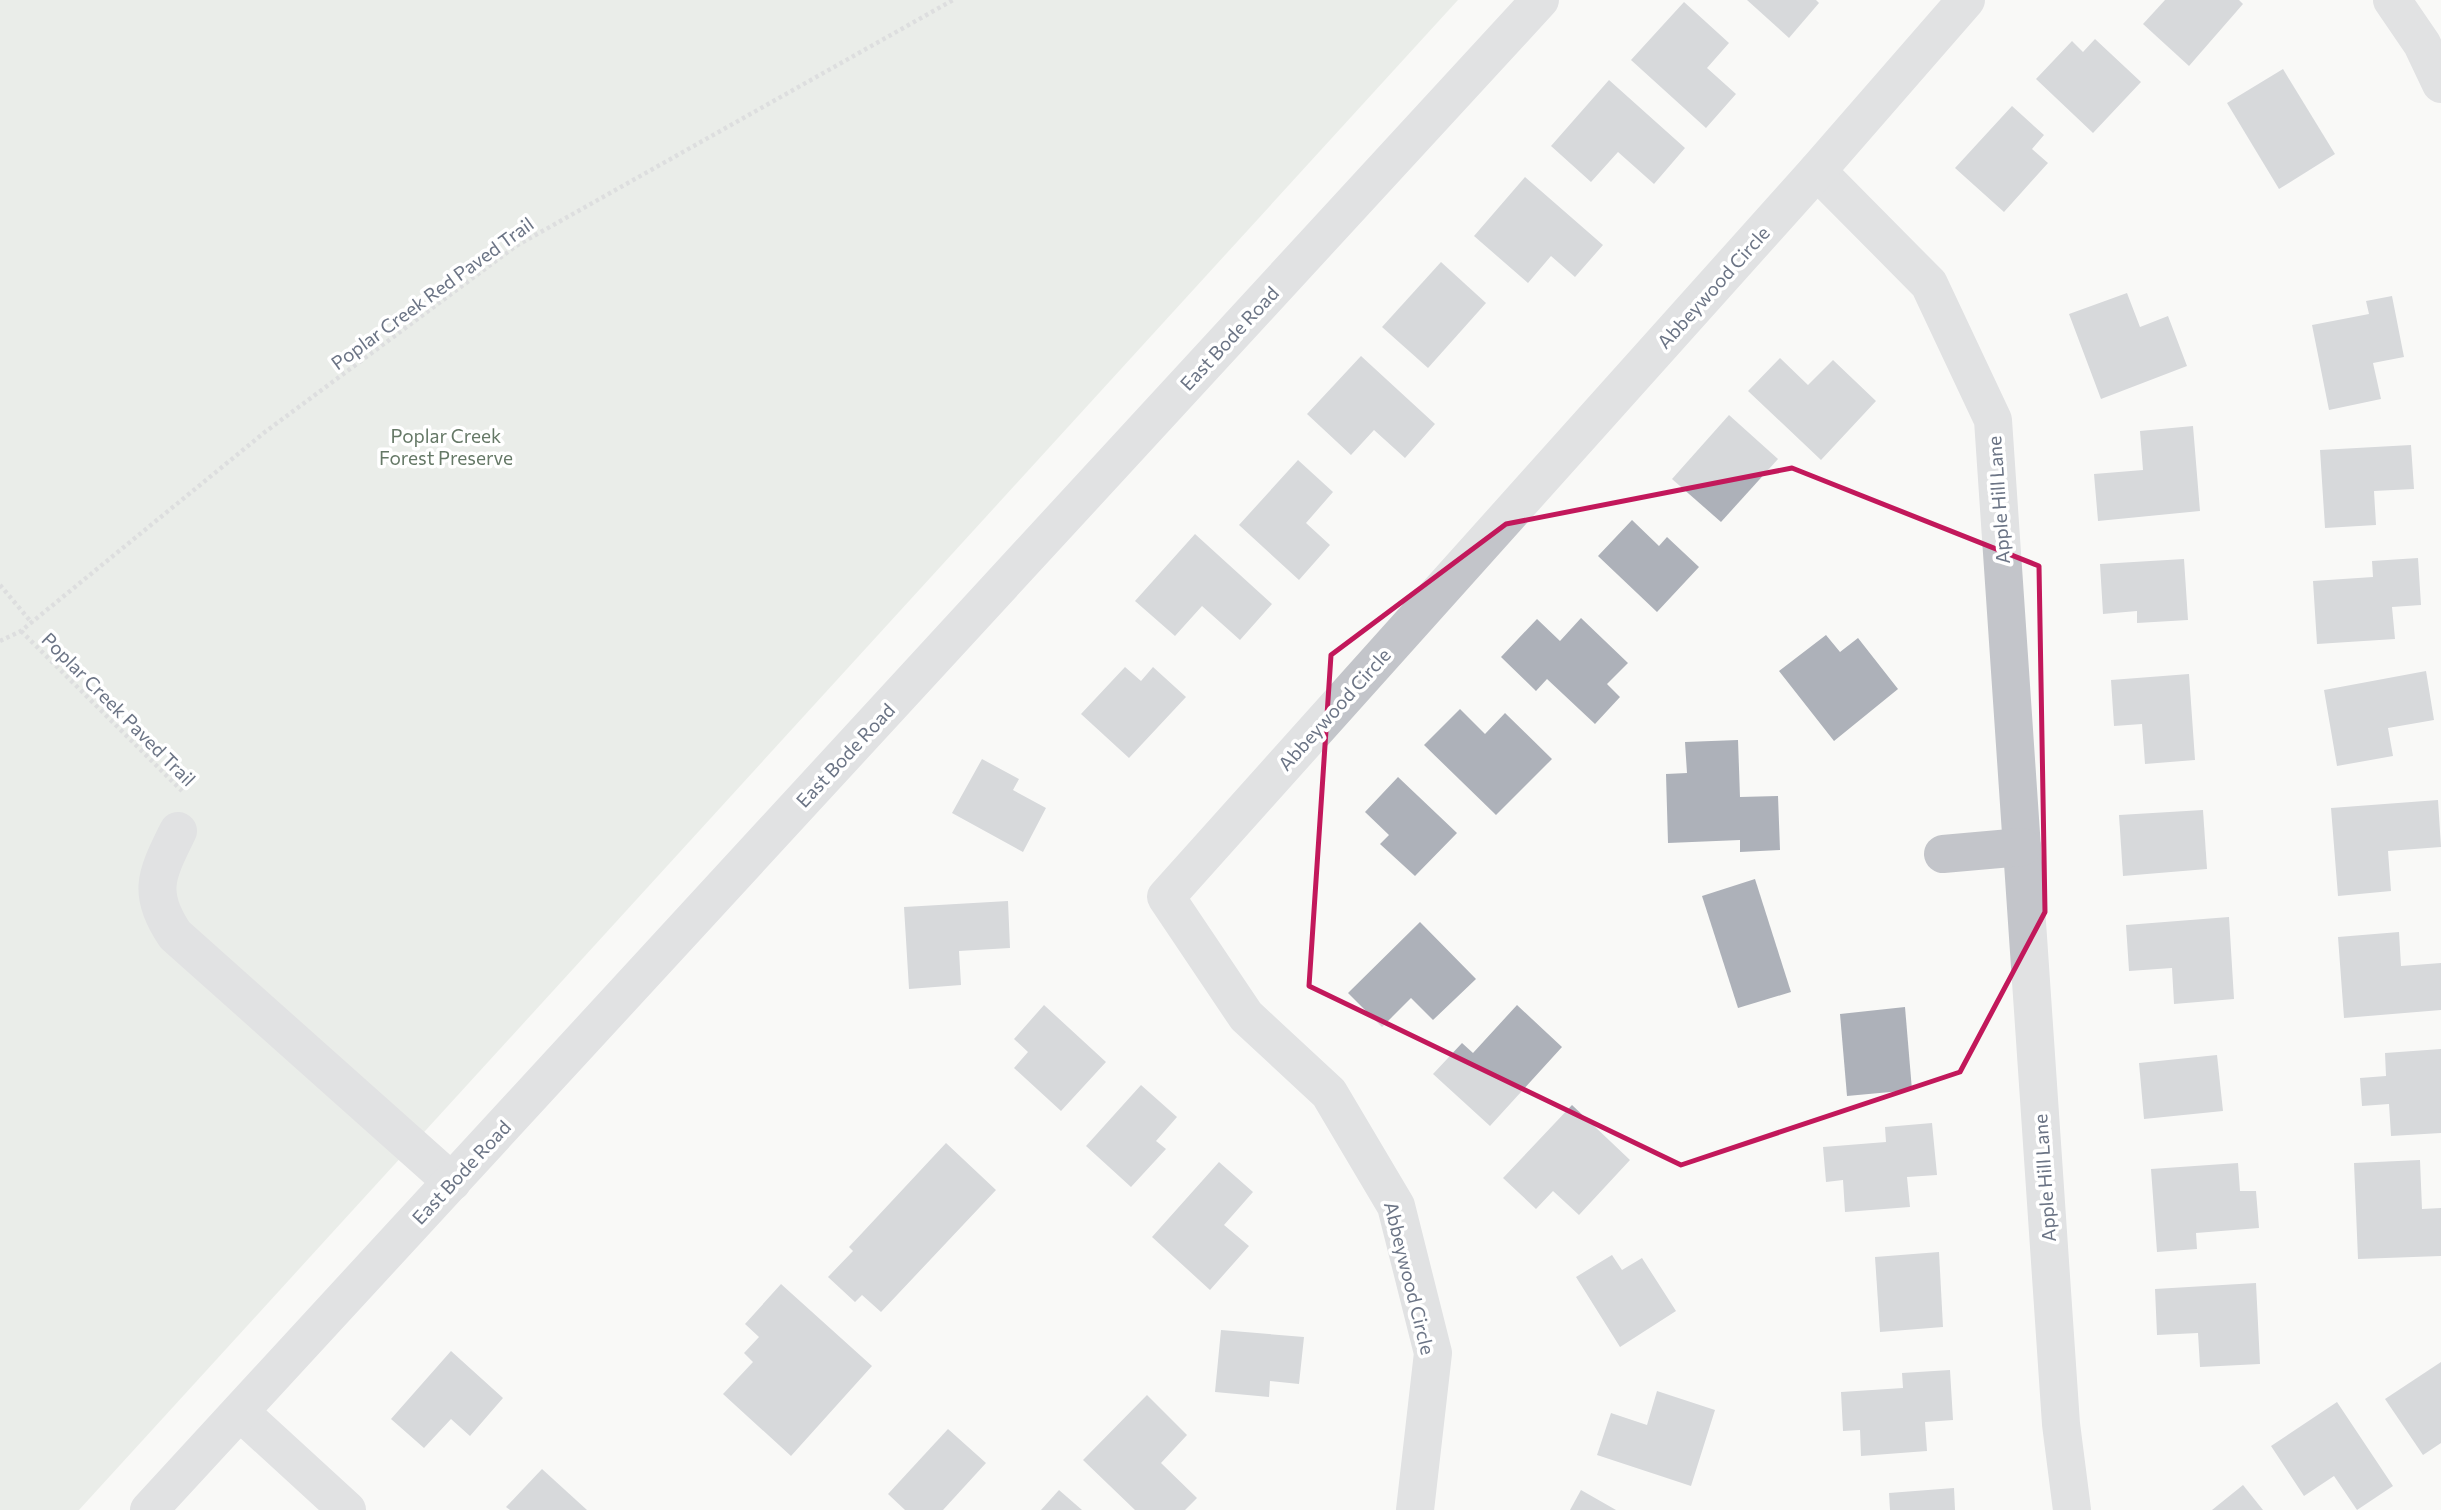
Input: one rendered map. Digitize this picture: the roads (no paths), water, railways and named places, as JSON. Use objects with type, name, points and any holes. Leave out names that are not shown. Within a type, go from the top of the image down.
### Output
[{"type":"street","name":"East Bode Road","points":[[149,1510],[1540,0]]},
{"type":"street","name":"Abbeywood Circle","points":[[1415,1510],[1433,1353],[1396,1206],[1329,1093],[1246,1016],[1166,897],[1817,171],[1966,0]]},
{"type":"street","points":[[2392,0],[2421,44],[2441,84]]},
{"type":"street","name":"Apple Hill Lane","points":[[1817,171],[1929,284],[1993,419],[2060,1410],[2072,1510]]},
{"type":"street","points":[[183,814],[163,860],[156,887],[161,914],[175,934],[452,1182]]},
{"type":"street","points":[[1943,854],[2022,846]]},
{"type":"street","points":[[240,1412],[347,1510]]},
{"type":"park label","name":"Poplar Creek Forest Preserve","points":[[446,446]]}]
